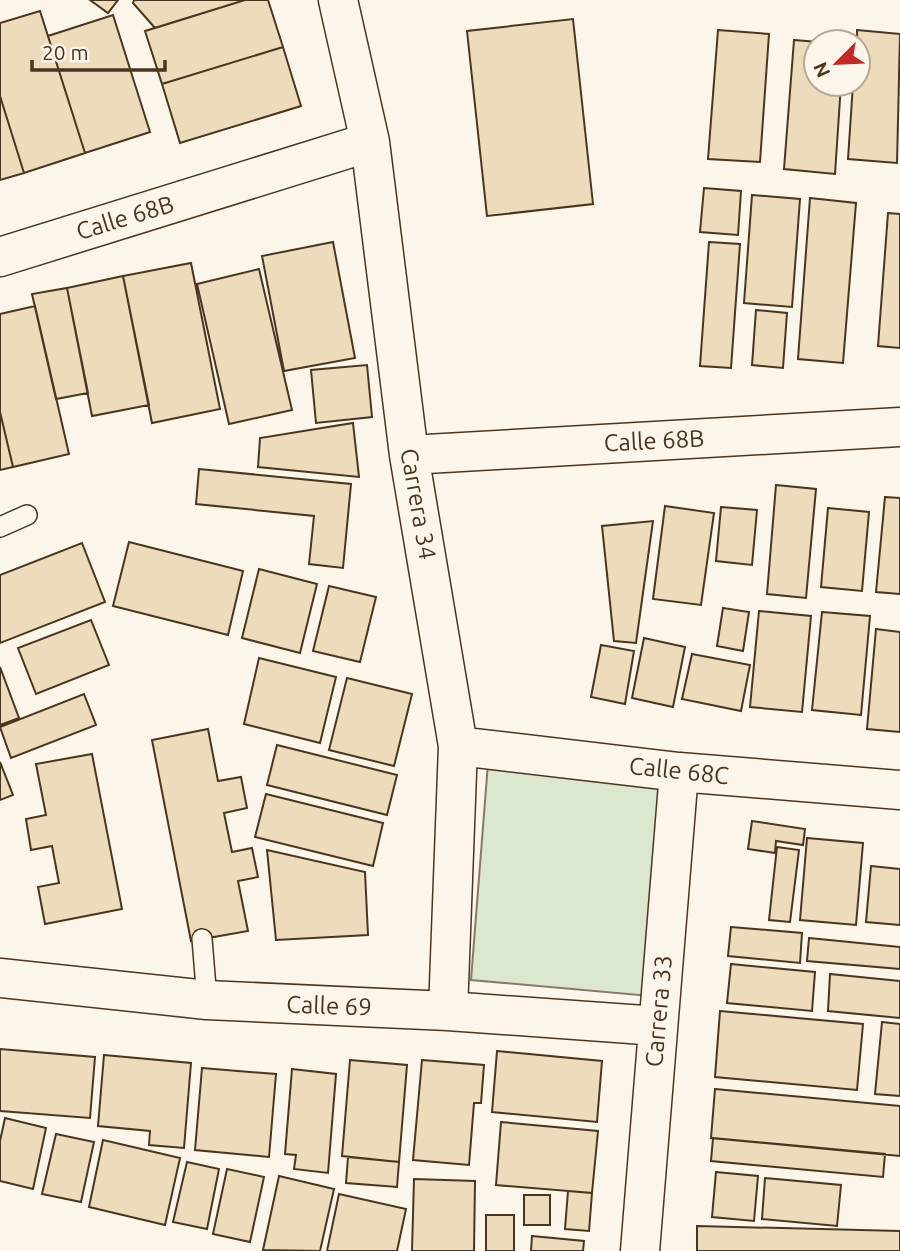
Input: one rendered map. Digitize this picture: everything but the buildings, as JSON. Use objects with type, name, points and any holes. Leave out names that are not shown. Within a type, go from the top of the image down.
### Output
[{"type":"street","name":"Carrera 34","points":[[338,0],[370,142],[409,456],[458,746],[448,1011]]},
{"type":"street","name":"Calle 68B","points":[[0,257],[370,142]]},
{"type":"street","name":"Calle 68B","points":[[409,456],[900,427]]},
{"type":"street","name":"Calle 68C","points":[[458,746],[679,772],[900,790]]},
{"type":"street","name":"Carrera 33","points":[[640,1251],[679,772]]},
{"type":"street","name":"Calle 69","points":[[0,978],[207,1000],[448,1011],[658,1026]]},
{"type":"lane","points":[[0,527],[27,515]]},
{"type":"lane","points":[[202,939],[207,1000]]},
{"type":"green space","points":[[488,763],[661,785],[650,996],[471,980]]}]
